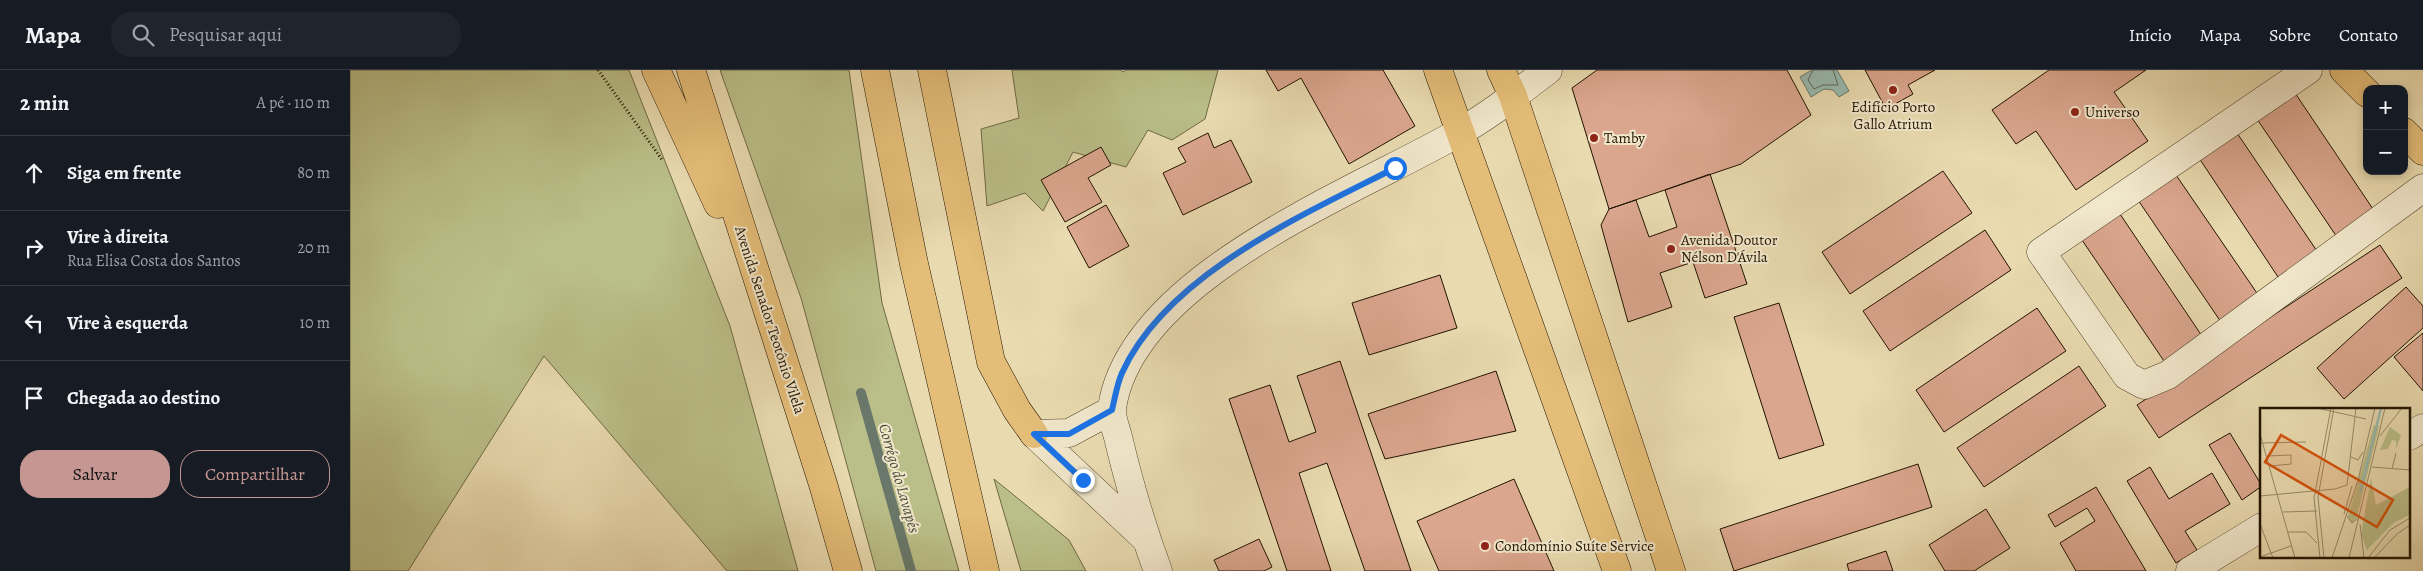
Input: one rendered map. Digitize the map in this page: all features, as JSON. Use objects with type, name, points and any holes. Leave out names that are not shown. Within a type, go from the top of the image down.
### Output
[{"type":"main road","points":[[656,70],[765,305]]},
{"type":"main road","name":"Avenida Senador Teotônio Vilela","points":[[691,70],[823,484],[848,571]]},
{"type":"main road","points":[[875,70],[914,264],[985,571]]},
{"type":"main road","points":[[932,70],[991,362],[1017,410],[1034,434]]},
{"type":"main road","points":[[1438,70],[1618,571]]},
{"type":"main road","points":[[1501,70],[1513,96],[1671,571]]},
{"type":"main road","points":[[2344,70],[2363,89]]},
{"type":"main road","points":[[2408,136],[2423,151]]},
{"type":"street","points":[[1158,571],[1146,539],[1112,410],[1121,374],[1146,333],[1185,293],[1234,255],[1303,215],[1461,132],[1548,70]]},
{"type":"street","points":[[2308,70],[2041,252],[2127,376],[2144,385],[2168,375],[2423,188]]},
{"type":"street","points":[[1034,434],[1069,434],[1112,410]]},
{"type":"street","points":[[2410,435],[2423,428]]},
{"type":"street","points":[[1034,434],[1146,539]]},
{"type":"street","points":[[2190,571],[2260,528]]},
{"type":"green space","points":[[350,70],[629,70],[730,326],[798,571],[727,571],[544,356],[408,571],[350,571]]},
{"type":"green space","points":[[720,70],[849,70],[882,303],[959,571],[876,571],[801,298]]},
{"type":"green space","points":[[1012,70],[1121,70],[1123,72],[1126,70],[1218,70],[1205,119],[1172,140],[1148,130],[1126,167],[1073,152],[1043,211],[1025,193],[987,206],[981,129],[1019,118]]},
{"type":"green space","points":[[994,479],[1069,540],[1086,571],[1021,571]]},
{"type":"water","points":[[1812,70],[1837,70],[1849,91],[1839,97],[1833,90],[1824,89],[1811,97],[1800,77]]},
{"type":"building","points":[[1266,70],[1383,70],[1415,126],[1349,164],[1301,78],[1278,91]]},
{"type":"building","points":[[1597,70],[1787,70],[1811,115],[1741,164],[1609,209],[1572,88]]},
{"type":"building","name":"Edifício Porto Gallo Atrium","points":[[1865,70],[1935,70],[1908,85],[1913,94],[1886,109]]},
{"type":"building","points":[[2049,70],[2146,70],[2114,92],[2148,141],[2076,190],[2036,131],[2016,144],[1992,110]]},
{"type":"building","points":[[2295,93],[2379,218],[2341,243],[2257,119]]},
{"type":"building","points":[[1208,133],[1214,148],[1231,140],[1252,182],[1183,215],[1163,173],[1186,162],[1178,148]]},
{"type":"building","points":[[2237,133],[2321,257],[2282,283],[2199,158]]},
{"type":"building","points":[[1101,147],[1111,165],[1088,178],[1102,202],[1065,222],[1041,180]]},
{"type":"building","points":[[1943,171],[1972,213],[1850,294],[1822,252]]},
{"type":"building","name":"Avenida Doutor Nélson D'Ávila","points":[[1710,174],[1747,284],[1705,298],[1693,262],[1660,273],[1672,307],[1628,322],[1601,225],[1609,209],[1636,200],[1649,237],[1677,227],[1665,190]]},
{"type":"building","points":[[2176,175],[2261,299],[2223,325],[2138,200]]},
{"type":"building","points":[[1106,205],[1129,246],[1089,268],[1067,227]]},
{"type":"building","points":[[2120,214],[2204,339],[2166,364],[2082,240]]},
{"type":"building","points":[[1985,230],[2011,270],[1890,351],[1863,311]]},
{"type":"building","points":[[2380,245],[2402,278],[2159,438],[2137,405]]},
{"type":"building","points":[[1440,275],[1457,328],[1369,355],[1352,303]]},
{"type":"building","points":[[2406,287],[2423,306],[2423,328],[2344,399],[2317,368]]},
{"type":"building","points":[[1779,303],[1824,445],[1779,459],[1734,317]]},
{"type":"building","points":[[2037,308],[2066,351],[1944,432],[1916,390]]},
{"type":"building","points":[[2423,333],[2423,391],[2394,357]]},
{"type":"building","points":[[1340,361],[1411,571],[1365,571],[1327,463],[1299,473],[1331,571],[1287,571],[1229,399],[1270,385],[1289,442],[1316,432],[1297,376]]},
{"type":"building","points":[[2079,366],[2106,406],[1984,487],[1957,448]]},
{"type":"building","points":[[1496,371],[1516,431],[1385,459],[1368,414]]},
{"type":"building","points":[[2230,433],[2260,483],[2260,487],[2242,500],[2209,445]]},
{"type":"building","points":[[1918,464],[1932,507],[1734,571],[1720,529]]},
{"type":"building","points":[[2150,467],[2169,499],[2212,473],[2230,504],[2185,531],[2197,550],[2176,563],[2127,481]]},
{"type":"building","name":"Condomínio Suíte Service","points":[[1514,479],[1554,571],[1439,571],[1417,521]]},
{"type":"building","points":[[2096,487],[2146,571],[2076,571],[2060,543],[2095,521],[2087,508],[2055,527],[2048,515]]},
{"type":"building","points":[[1986,509],[2010,548],[1974,571],[1945,571],[1929,545]]},
{"type":"building","points":[[1259,539],[1272,567],[1264,571],[1219,571],[1214,560]]},
{"type":"building","points":[[1886,551],[1893,571],[1849,571],[1847,564]]},
{"type":"waterway","name":"Corrégo do Lavapés","points":[[861,393],[911,571]]},
{"type":"place","name":"Edifício Porto Gallo Atrium","points":[[1893,90]]},
{"type":"place","name":"Universo","points":[[2075,112]]},
{"type":"place","name":"Tamby","points":[[1594,138]]},
{"type":"place","name":"Avenida Doutor Nélson D'Ávila","points":[[1671,249]]},
{"type":"place","name":"Condomínio Suíte Service","points":[[1485,546]]},
{"type":"route","points":[[1083,480],[1034,434],[1069,434],[1112,410],[1121,374],[1146,333],[1178,299],[1234,255],[1303,215],[1395,168]]}]
